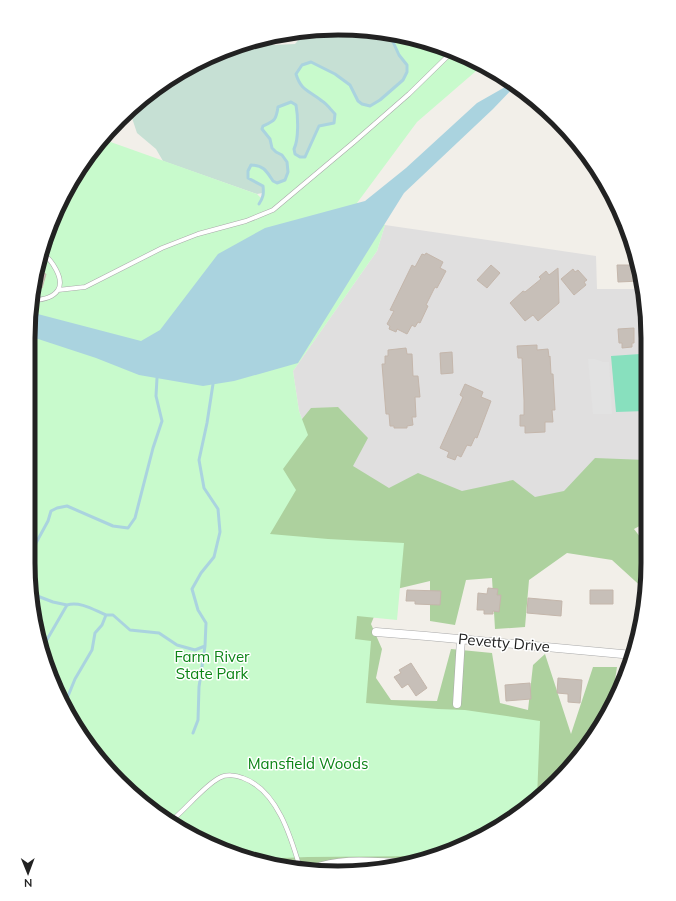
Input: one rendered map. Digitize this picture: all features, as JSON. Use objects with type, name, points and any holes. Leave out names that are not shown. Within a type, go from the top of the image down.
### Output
[{"type":"street","name":"Pevetty Drive","points":[[376,632],[627,654]]},
{"type":"street","points":[[457,704],[461,639]]},
{"type":"street","points":[[323,865],[352,862],[381,863]]},
{"type":"lane","points":[[58,290],[85,287],[162,248],[198,234],[246,220],[272,210],[409,94],[448,56]]},
{"type":"lane","points":[[38,299],[51,296],[58,290],[60,284],[51,260],[46,257]]},
{"type":"lane","points":[[175,818],[216,780],[224,776],[235,776],[252,782],[264,792],[273,804],[290,835],[298,863]]},
{"type":"shaded area","points":[[385,225],[596,256],[597,289],[637,289],[641,338],[641,498],[570,504],[296,490],[308,435],[299,411],[293,371],[377,251]]},
{"type":"shaded area","points":[[588,359],[609,362],[612,414],[593,414]]},
{"type":"green space","points":[[338,35],[397,41],[431,50],[402,92],[283,189],[257,194],[163,161],[156,149],[137,133],[132,116],[138,110],[170,86],[204,66],[260,45],[268,43],[273,45],[295,44],[300,38]]},
{"type":"green space","name":"Farm River State Park","points":[[392,40],[435,51],[478,69],[417,122],[357,203],[385,225],[377,251],[293,371],[299,411],[308,435],[283,469],[296,490],[270,534],[404,543],[397,620],[357,616],[355,639],[371,641],[366,703],[465,710],[540,721],[537,792],[506,815],[472,835],[416,856],[271,858],[241,850],[204,835],[170,815],[138,791],[110,763],[86,731],[66,697],[58,679],[45,641],[41,622],[35,563],[35,338],[41,279],[51,241],[66,204],[86,170],[108,141],[257,194],[262,199],[264,193],[263,186],[248,178],[248,171],[251,165],[262,168],[267,172],[273,181],[277,183],[285,180],[288,172],[287,162],[282,155],[272,148],[269,138],[262,129],[263,126],[274,120],[278,107],[291,102],[296,105],[297,142],[294,149],[295,154],[300,157],[305,157],[319,126],[334,123],[335,114],[322,101],[299,83],[296,74],[302,65],[311,62],[335,74],[350,85],[358,101],[362,104],[370,106],[380,100],[403,80],[407,72],[405,62],[399,55]]},
{"type":"green space","points":[[640,354],[641,411],[616,412],[611,356]]},
{"type":"green space","name":"Mansfield Woods","points":[[338,407],[368,438],[353,466],[389,488],[418,473],[462,491],[513,480],[535,497],[564,491],[595,458],[641,460],[641,525],[634,529],[641,538],[640,585],[612,560],[567,553],[529,580],[525,627],[495,629],[492,578],[466,580],[455,625],[430,621],[430,581],[384,592],[371,624],[382,649],[376,678],[391,700],[437,701],[451,649],[492,653],[500,703],[528,710],[533,665],[545,654],[571,734],[593,667],[617,667],[614,689],[590,731],[566,763],[538,791],[506,815],[472,835],[416,856],[378,863],[338,866],[298,863],[260,856],[204,835],[170,815],[136,789],[277,450],[311,408]]},
{"type":"water","points":[[506,86],[511,90],[404,193],[298,363],[234,381],[203,386],[139,375],[96,358],[35,338],[36,314],[141,341],[160,330],[218,254],[265,228],[365,201],[406,168],[477,103]]},
{"type":"building","points":[[426,253],[443,262],[440,268],[446,271],[437,288],[435,287],[426,305],[428,306],[420,323],[418,322],[415,327],[412,325],[407,334],[397,329],[396,332],[389,329],[390,326],[387,324],[394,311],[390,310],[412,265],[415,267],[422,254],[425,255]]},
{"type":"building","points":[[491,265],[500,273],[487,288],[477,280]]},
{"type":"building","points":[[617,265],[632,265],[635,281],[618,282]]},
{"type":"building","points":[[558,268],[559,303],[538,321],[533,315],[525,321],[510,303],[523,291],[525,292],[541,279],[539,277],[546,271],[549,275]]},
{"type":"building","points":[[573,269],[575,272],[578,270],[587,280],[584,282],[586,285],[574,295],[561,279]]},
{"type":"building","points":[[42,273],[46,274],[42,288],[40,287]]},
{"type":"building","points":[[634,328],[634,343],[632,343],[632,347],[622,348],[622,343],[619,343],[618,329]]},
{"type":"building","points":[[537,345],[537,350],[548,349],[549,357],[550,356],[551,374],[553,374],[555,410],[552,410],[553,422],[545,422],[545,432],[525,433],[525,426],[520,426],[520,415],[524,415],[524,400],[522,358],[518,358],[517,346]]},
{"type":"building","points":[[406,348],[407,354],[412,354],[413,376],[418,376],[420,397],[415,397],[416,417],[412,417],[413,425],[407,426],[407,428],[394,428],[394,426],[390,426],[389,414],[386,414],[382,364],[385,364],[385,356],[388,356],[388,350]]},
{"type":"building","points":[[452,352],[453,373],[441,374],[440,353]]},
{"type":"building","points":[[465,384],[483,392],[481,397],[491,401],[477,438],[475,437],[471,446],[467,445],[461,457],[457,455],[455,460],[447,457],[449,452],[440,448],[463,397],[460,395]]},
{"type":"building","points":[[488,588],[498,589],[497,595],[501,595],[499,612],[493,611],[493,614],[484,614],[484,610],[477,610],[478,593],[487,594]]},
{"type":"building","points":[[407,590],[441,591],[440,605],[415,604],[415,601],[406,601]]},
{"type":"building","points":[[590,590],[613,590],[613,604],[590,604]]},
{"type":"building","points":[[528,598],[562,601],[561,616],[527,613]]},
{"type":"building","points":[[411,663],[427,688],[416,696],[408,684],[402,688],[394,677],[401,673],[399,670]]},
{"type":"building","points":[[558,678],[582,680],[580,703],[568,702],[568,694],[557,693]]},
{"type":"building","points":[[530,683],[531,699],[506,701],[505,685]]},
{"type":"waterway","points":[[259,204],[263,196],[263,186],[248,178],[248,171],[251,165],[262,168],[267,172],[273,181],[277,183],[285,180],[288,172],[287,162],[282,155],[272,148],[270,139],[262,129],[263,126],[274,120],[278,107],[291,102],[296,105],[298,121],[296,145],[294,149],[295,154],[300,157],[305,157],[319,126],[334,123],[335,114],[326,104],[300,84],[296,74],[302,65],[311,62],[335,74],[350,85],[358,101],[362,104],[370,106],[380,100],[403,80],[407,72],[407,65],[399,55],[392,40]]},
{"type":"waterway","points":[[35,547],[48,521],[51,511],[57,508],[67,506],[113,526],[128,528],[135,518],[153,448],[162,421],[156,396],[157,378]]},
{"type":"waterway","points":[[67,699],[75,679],[92,650],[95,633],[102,625],[106,615],[113,615],[130,630],[159,633],[177,645],[195,650],[205,646],[206,623],[198,610],[192,589],[201,573],[214,557],[220,532],[218,509],[204,488],[199,460],[213,384]]},
{"type":"waterway","points":[[37,596],[67,605]]},
{"type":"waterway","points":[[45,642],[67,605],[82,605],[106,615]]},
{"type":"waterway","points":[[193,733],[198,720],[199,687],[205,646]]}]
